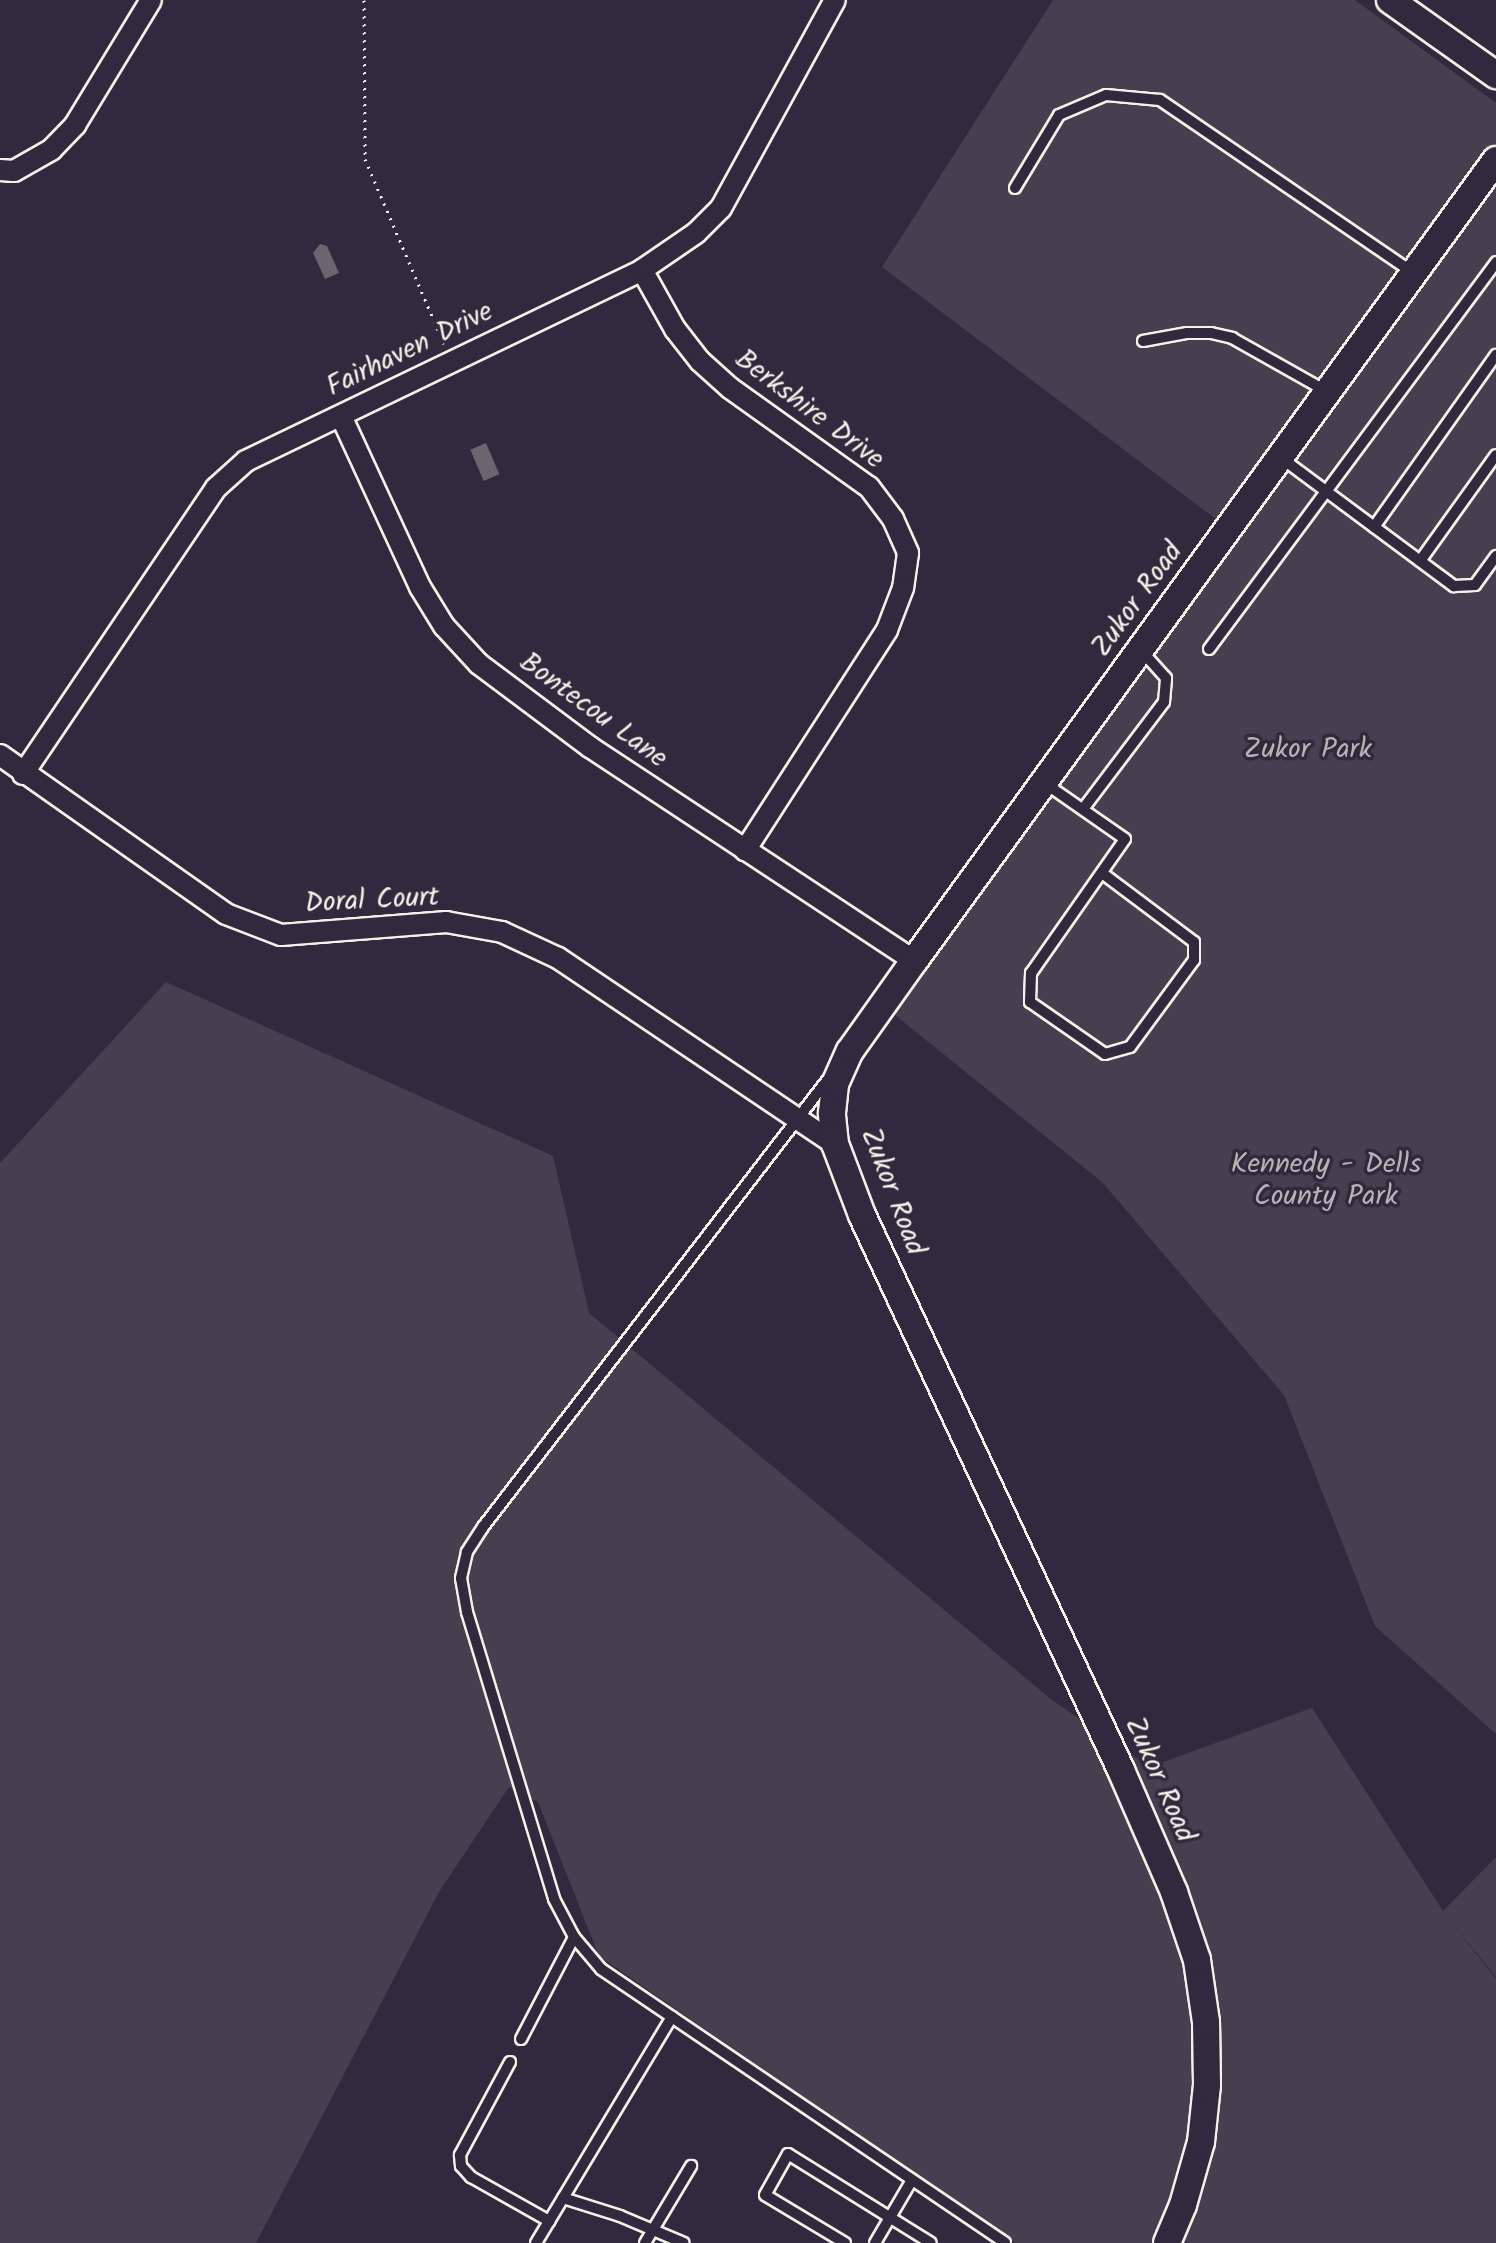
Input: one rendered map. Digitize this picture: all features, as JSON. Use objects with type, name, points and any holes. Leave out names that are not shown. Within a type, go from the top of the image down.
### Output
[{"type":"street","points":[[0,170],[14,171],[51,150],[75,125],[151,0]]},
{"type":"street","name":"Fairhaven Drive","points":[[23,774],[216,488],[246,461],[642,270],[696,233],[721,208],[835,0]]},
{"type":"street","points":[[1390,0],[1496,75]]},
{"type":"street","points":[[1461,50],[1496,66]]},
{"type":"street","name":"Zukor Road","points":[[1167,2243],[1183,2205],[1201,2142],[1207,2085],[1206,2022],[1197,1960],[1174,1892],[1121,1770],[862,1215],[835,1144],[832,1113],[835,1084],[850,1051],[914,961],[1496,160]]},
{"type":"street","name":"Berkshire Drive","points":[[642,270],[675,329],[700,361],[730,388],[869,487],[893,519],[908,553],[903,588],[887,630],[745,850]]},
{"type":"street","name":"Bontecou Lane","points":[[341,416],[420,587],[444,626],[479,664],[577,738],[914,961]]},
{"type":"street","name":"Doral Court","points":[[0,755],[226,914],[281,935],[446,922],[502,932],[558,958],[835,1144]]},
{"type":"lane","points":[[1015,188],[1059,115],[1106,95],[1160,100],[1415,274]]},
{"type":"lane","points":[[1209,649],[1496,262]]},
{"type":"lane","points":[[1143,341],[1187,333],[1211,333],[1232,338],[1326,391]]},
{"type":"lane","points":[[1374,527],[1496,355]]},
{"type":"lane","points":[[1420,561],[1496,455]]},
{"type":"lane","points":[[1279,457],[1454,586],[1475,585],[1496,556]]},
{"type":"lane","points":[[1083,809],[1164,702],[1166,678],[1141,650]]},
{"type":"lane","points":[[1044,782],[1125,839],[1031,973],[1030,1002],[1105,1054],[1130,1047],[1194,960],[1194,942],[1102,873]]},
{"type":"lane","points":[[850,1051],[467,1552],[461,1578],[467,1612],[554,1899],[574,1937],[601,1969],[912,2180],[990,2239],[1005,2243]]},
{"type":"lane","points":[[521,2039],[574,1937]]},
{"type":"lane","points":[[536,2243],[672,2017]]},
{"type":"lane","points":[[510,2062],[460,2155],[461,2166],[471,2177],[549,2221]]},
{"type":"lane","points":[[845,2243],[765,2195],[788,2154],[931,2243]]},
{"type":"lane","points":[[645,2243],[691,2166]]},
{"type":"lane","points":[[875,2243],[912,2180]]},
{"type":"lane","points":[[563,2198],[684,2243]]},
{"type":"path","points":[[364,0],[365,159],[452,362]]},
{"type":"green space","points":[[1053,0],[1355,0],[1496,103],[1496,145],[1225,526],[882,267]]},
{"type":"green space","name":"Zukor Park","points":[[1496,168],[1496,1734],[1375,1626],[1284,1395],[1102,1182],[890,1011]]},
{"type":"green space","points":[[166,982],[553,1156],[589,1313],[1052,1700],[1150,1767],[1312,1708],[1443,1911],[1496,1857],[1496,1977],[1451,1922],[1496,1979],[1496,2243],[1015,2243],[599,1956],[538,1802],[509,1787],[439,1892],[256,2243],[0,2243],[0,1163]]},
{"type":"shaded area","points":[[320,244],[327,246],[339,273],[325,279],[313,253]]},
{"type":"shaded area","points":[[486,443],[499,474],[484,481],[470,450]]},
{"type":"park label","name":"Kennedy - Dells County Park","points":[[1326,1181]]}]
